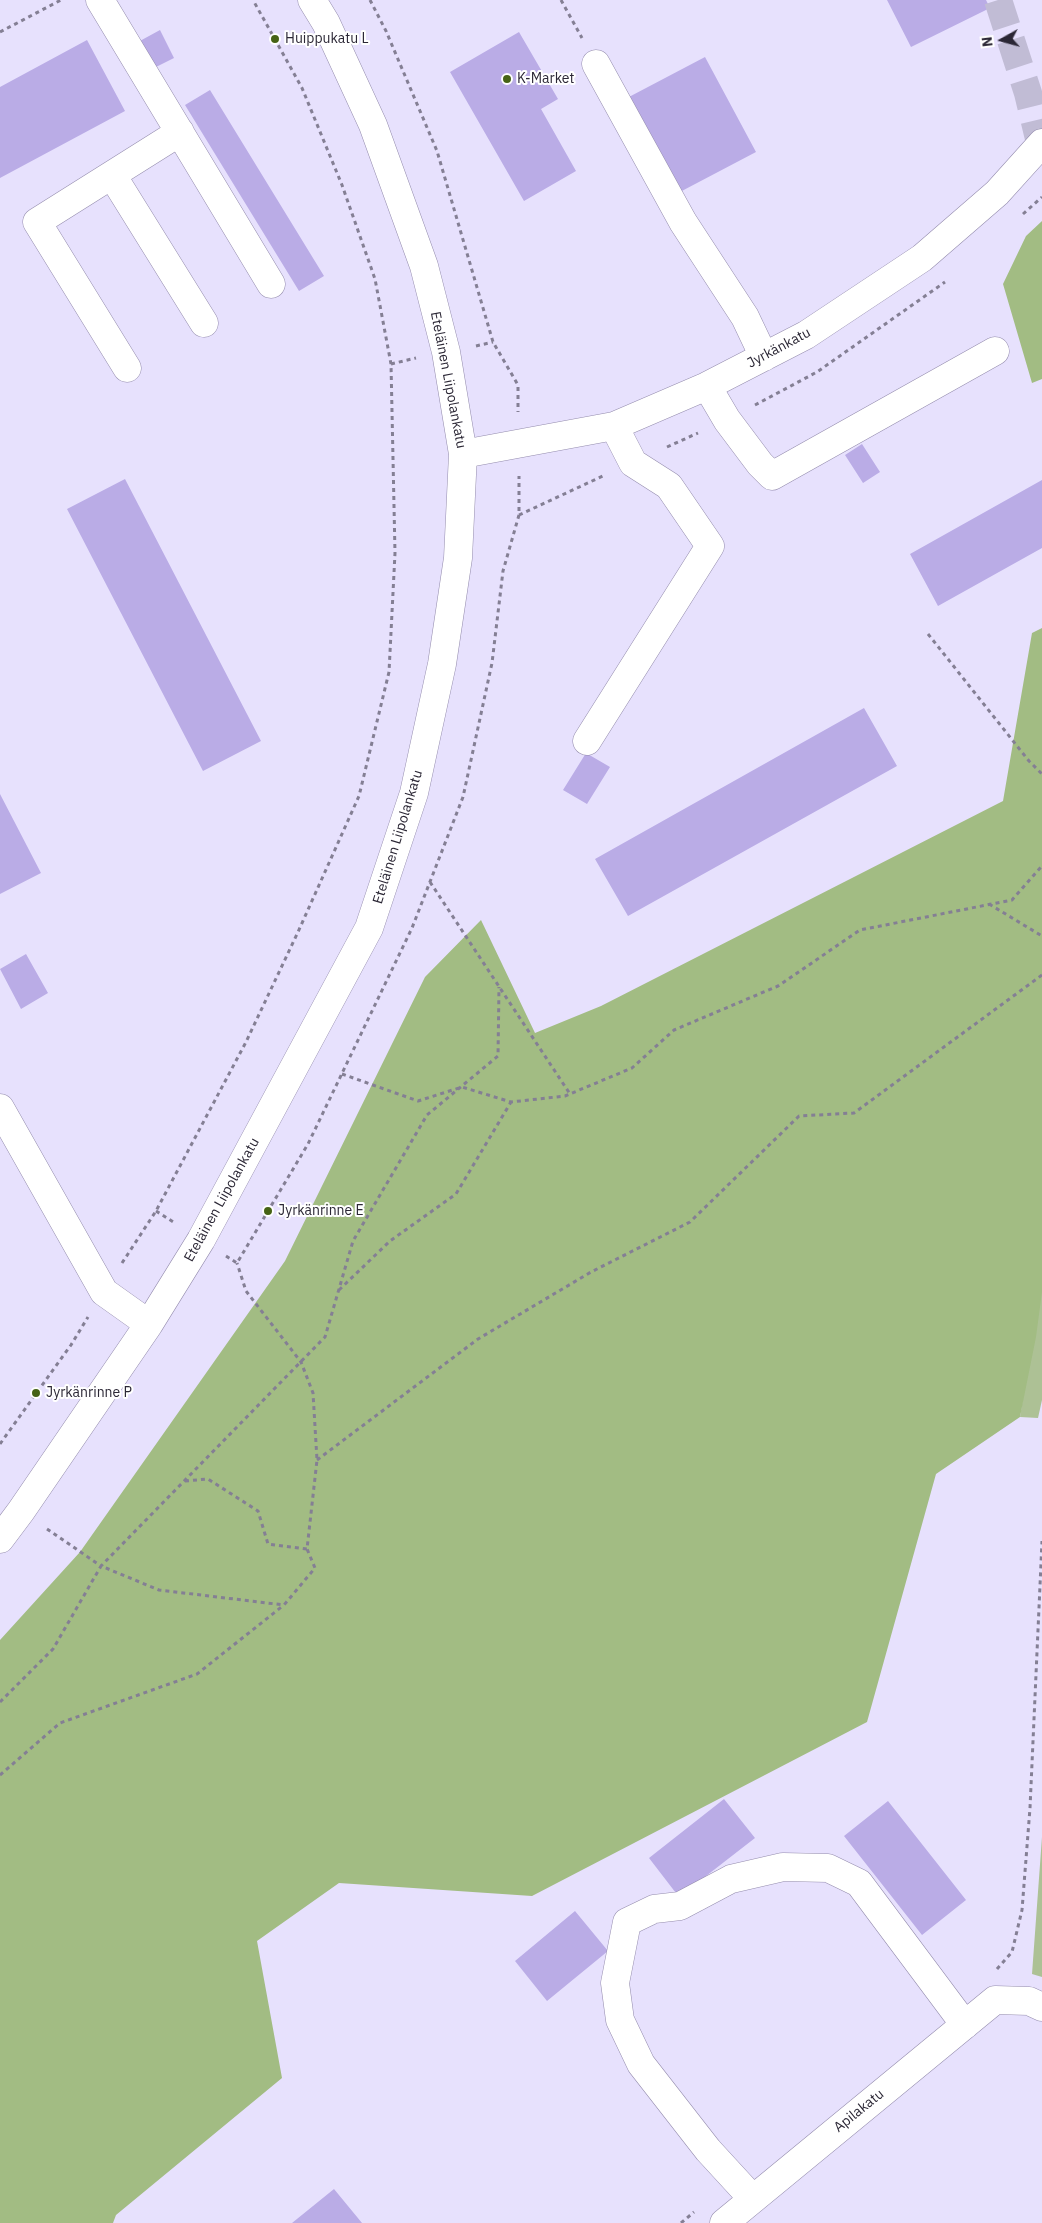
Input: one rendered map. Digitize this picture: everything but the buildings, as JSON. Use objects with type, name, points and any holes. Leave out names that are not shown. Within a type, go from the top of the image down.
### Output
[{"type":"street","points":[[100,0],[271,284]]},
{"type":"street","name":"Eteläinen Liipolankatu","points":[[0,1539],[149,1324],[201,1240],[369,928],[414,794],[442,664],[458,558],[463,454],[446,352],[424,266],[373,125],[326,24],[312,0]]},
{"type":"street","points":[[596,64],[683,222],[745,318],[764,357]]},
{"type":"street","points":[[127,368],[37,222],[180,132]]},
{"type":"street","name":"Jyrkänkatu","points":[[463,454],[614,426],[707,386],[806,335],[922,258],[997,193],[1042,143]]},
{"type":"street","points":[[112,175],[204,323]]},
{"type":"street","points":[[707,386],[727,420],[760,464],[772,476],[995,351]]},
{"type":"street","points":[[587,741],[710,546],[669,486],[633,462],[614,426]]},
{"type":"street","points":[[0,1108],[104,1292],[149,1324]]},
{"type":"street","points":[[753,2199],[708,2150],[640,2064],[620,2020],[615,1983],[627,1922],[654,1909],[680,1906],[731,1879],[783,1867],[828,1868],[859,1883],[965,2025]]},
{"type":"street","name":"Apilakatu","points":[[724,2223],[995,2000],[1029,2000],[1042,2007]]},
{"type":"path","points":[[0,32],[60,0]]},
{"type":"path","points":[[0,1444],[71,1345],[156,1211],[246,1042],[359,796],[389,672],[395,553],[391,364],[375,279],[342,185],[302,88],[253,0]]},
{"type":"path","points":[[561,0],[596,64]]},
{"type":"path","points":[[928,634],[1029,761],[1042,774]]},
{"type":"path","points":[[342,1074],[418,1101],[462,1087],[511,1102],[570,1094],[632,1068],[674,1030],[778,986],[860,930],[1012,900],[1042,866]]},
{"type":"path","points":[[430,882],[570,1094]]},
{"type":"path","points":[[989,904],[1042,936]]},
{"type":"path","points":[[317,1460],[478,1339],[591,1272],[690,1222],[799,1116],[854,1113],[1042,975]]},
{"type":"path","points":[[0,1702],[53,1649],[101,1566],[325,1337],[353,1241],[427,1115],[498,1056],[499,986]]},
{"type":"path","points":[[339,1291],[390,1242],[456,1194],[511,1102]]},
{"type":"path","points":[[0,1775],[60,1723],[197,1674],[284,1605],[315,1568],[307,1549],[317,1460],[313,1393],[301,1362],[246,1291],[237,1263]]},
{"type":"path","points":[[184,1481],[208,1479],[258,1512],[268,1544],[307,1549]]},
{"type":"path","points":[[21,1511],[101,1566],[159,1590],[284,1605]]},
{"type":"path","points":[[993,1973],[1012,1952],[1022,1910],[1030,1808],[1042,1540]]},
{"type":"green space","points":[[1042,221],[1042,379],[1032,383],[1003,284],[1026,236]]},
{"type":"green space","points":[[1042,628],[1042,1292],[1036,1337],[1020,1417],[936,1474],[867,1722],[532,1896],[339,1883],[257,1941],[282,2078],[116,2215],[113,2223],[0,2223],[0,1640],[80,1552],[285,1261],[425,977],[481,920],[535,1033],[601,1006],[1003,801],[1032,633]]},
{"type":"green space","points":[[1042,1278],[1042,1400],[1038,1418],[1020,1417]]},
{"type":"green space","points":[[1042,1837],[1042,1977],[1032,1974]]},
{"type":"tunnel","points":[[998,0],[1028,93],[1042,151]]},
{"type":"place","name":"Huippukatu L","points":[[275,39]]},
{"type":"place","name":"K-Market","points":[[507,79]]},
{"type":"place","name":"Jyrkänrinne E","points":[[268,1211]]},
{"type":"place","name":"Jyrkänrinne P","points":[[36,1393]]}]
